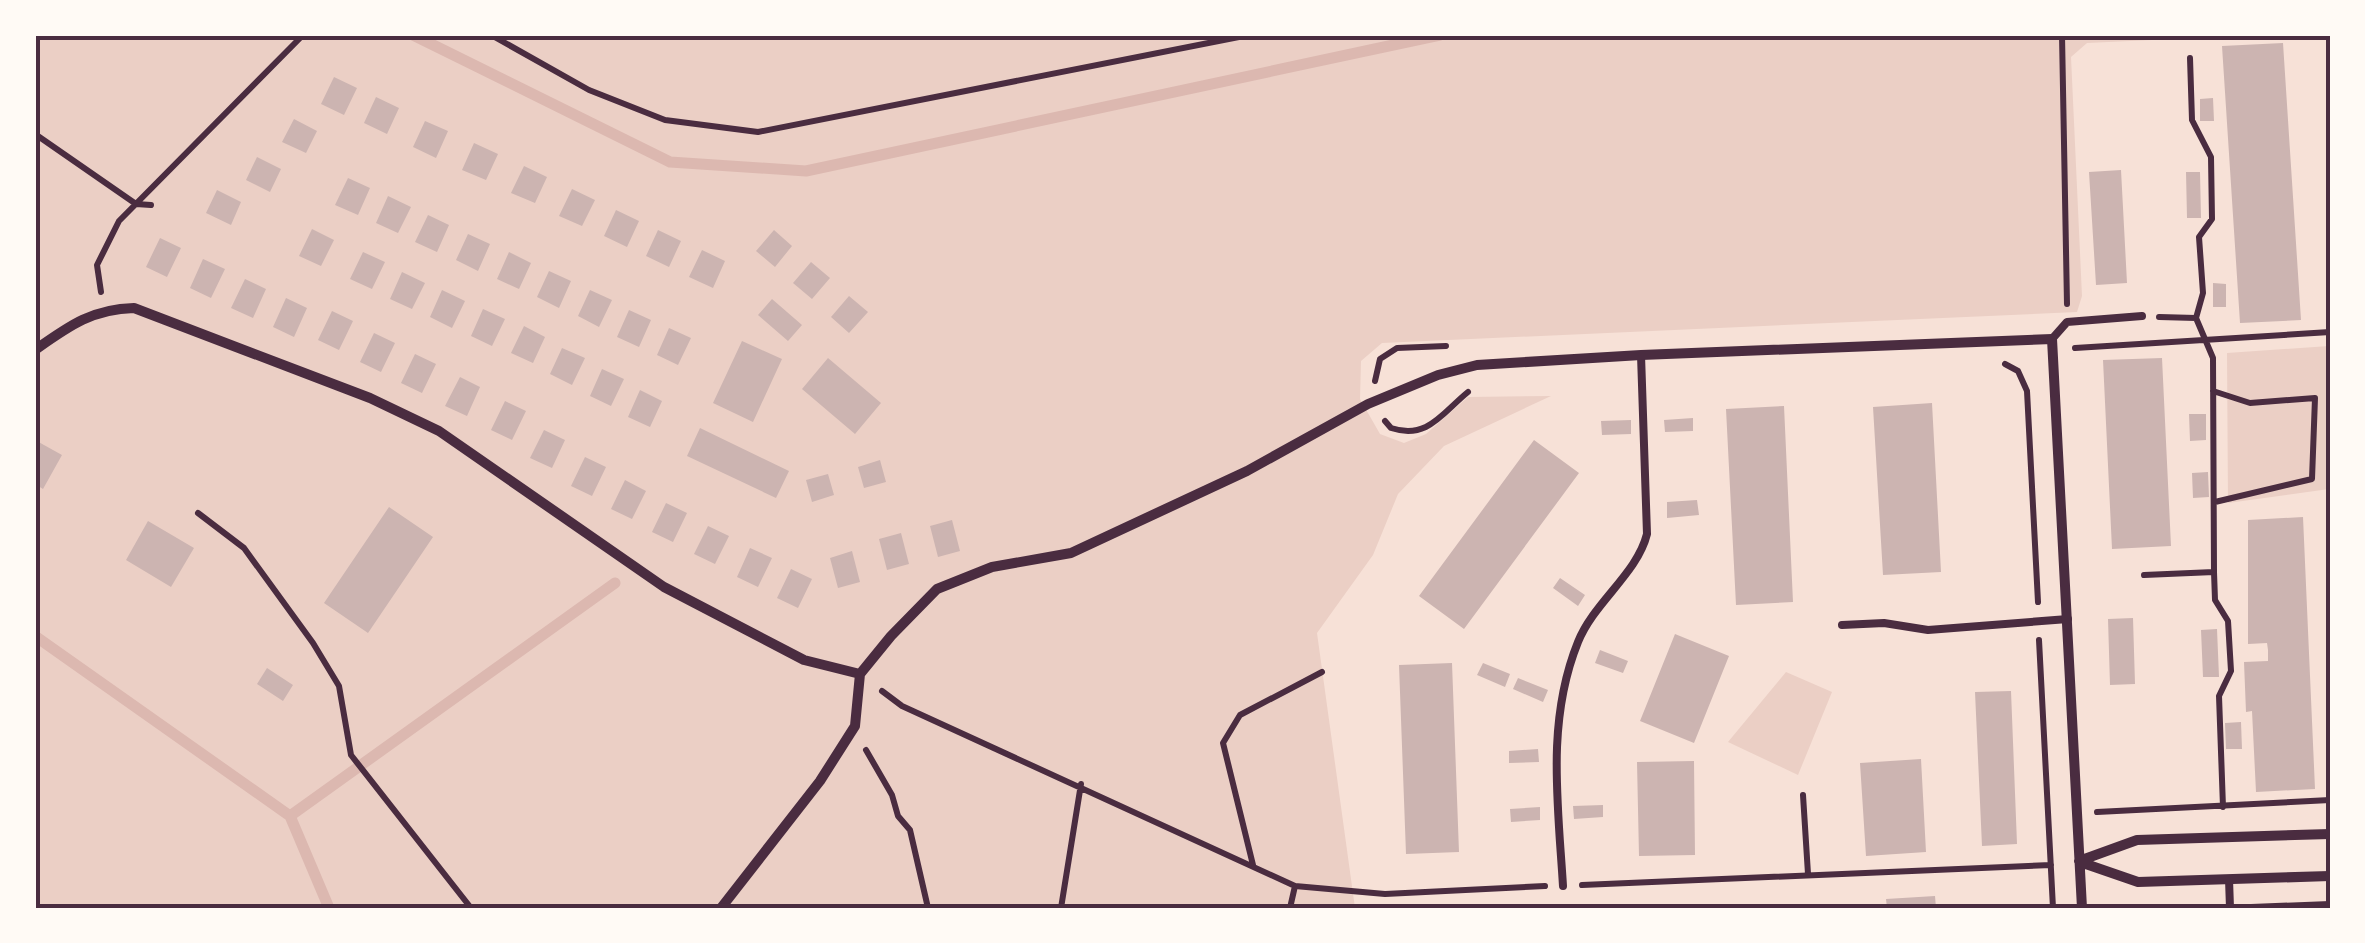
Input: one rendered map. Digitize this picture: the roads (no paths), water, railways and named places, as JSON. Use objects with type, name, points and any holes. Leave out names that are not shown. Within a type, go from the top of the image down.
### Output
[{"type":"street","points":[[35,350],[79,318],[104,308],[134,308],[370,398],[439,431],[664,587],[804,660],[860,674]]},
{"type":"street","points":[[721,908],[820,781],[855,726],[860,674],[890,636],[937,589],[992,567],[1071,552],[1248,471],[1375,401],[1478,365],[2052,339],[2082,908]]},
{"type":"street","points":[[2079,861],[2137,840],[2330,834]]},
{"type":"street","points":[[2079,861],[2138,882],[2330,876]]},
{"type":"lane","points":[[2052,339],[2067,322],[2142,316]]},
{"type":"lane","points":[[1563,886],[1554,756],[1561,702],[1578,642],[1599,602],[1642,552],[1647,534],[1641,355]]},
{"type":"lane","points":[[1842,625],[1884,623],[1928,630],[2068,618]]},
{"type":"lane","points":[[2229,880],[2231,908]]},
{"type":"waterway","points":[[413,35],[670,162],[806,171],[1440,35]]},
{"type":"waterway","points":[[290,816],[615,583]]},
{"type":"waterway","points":[[35,636],[290,816],[329,908]]}]
